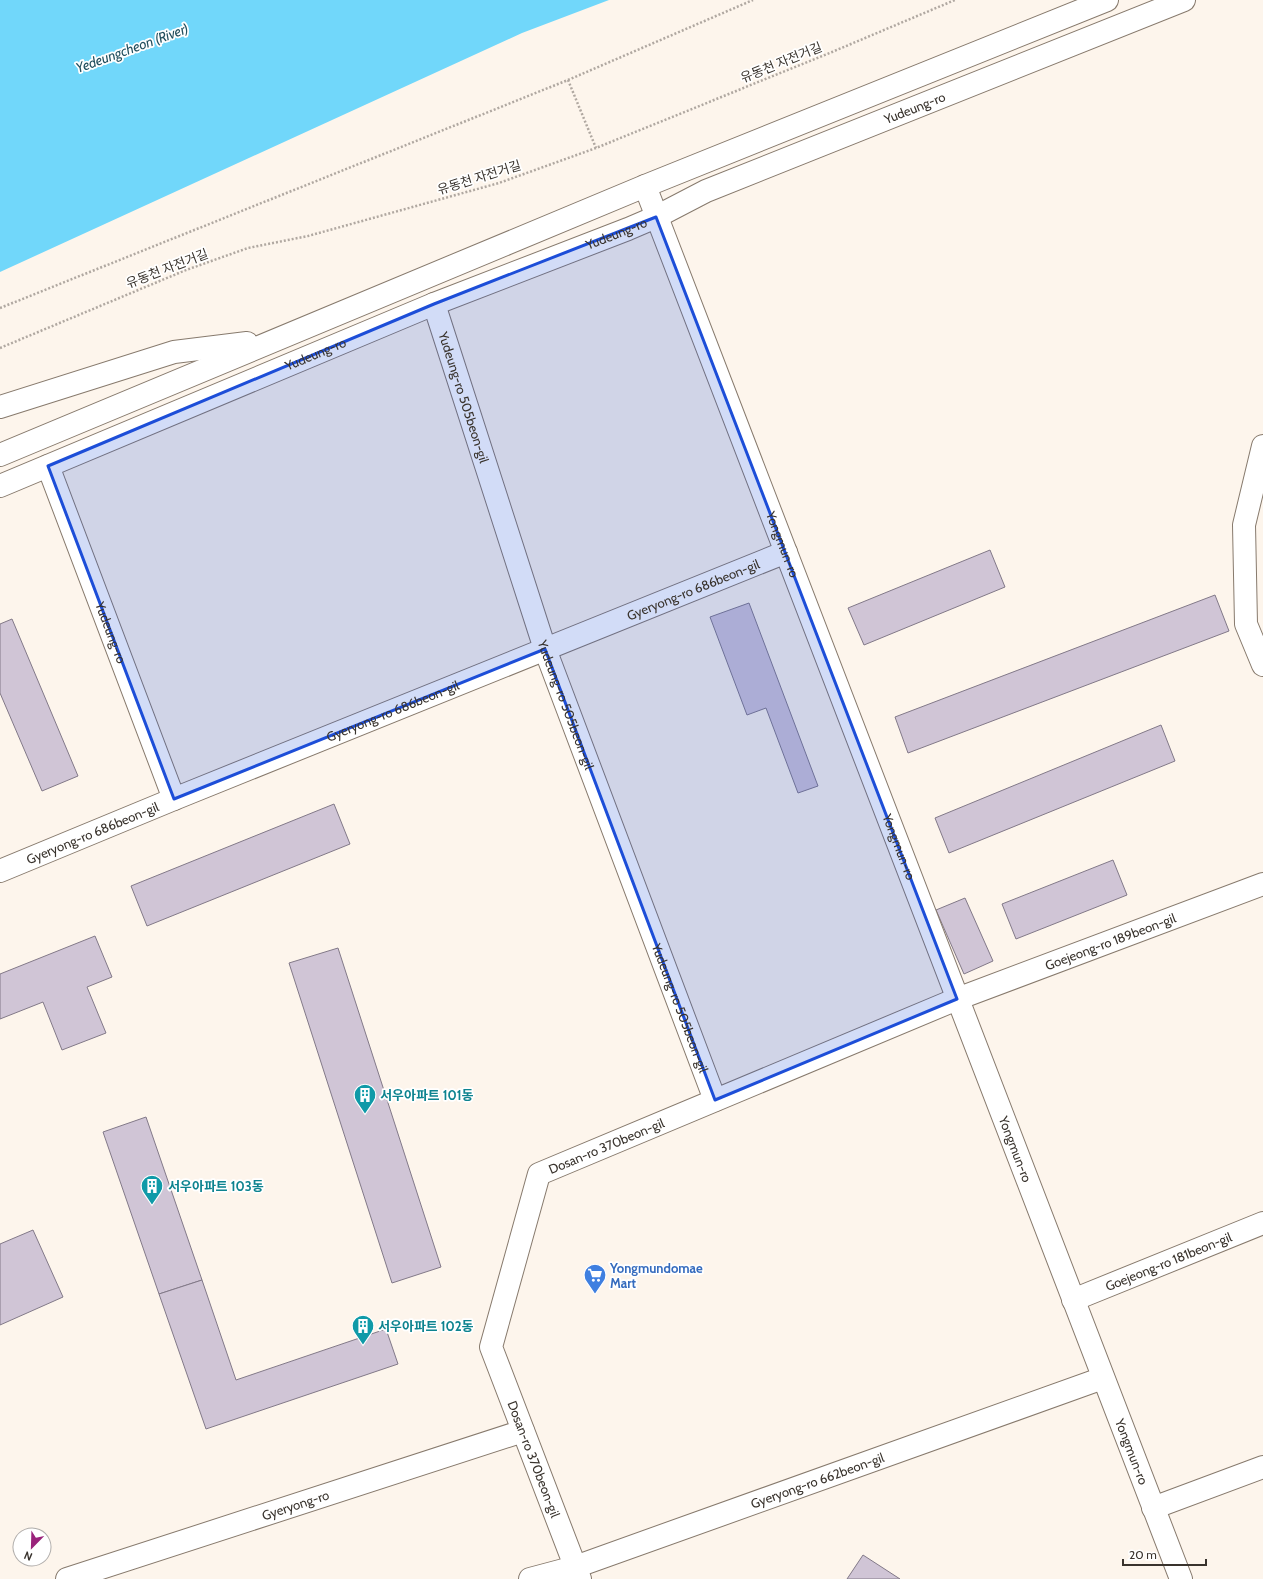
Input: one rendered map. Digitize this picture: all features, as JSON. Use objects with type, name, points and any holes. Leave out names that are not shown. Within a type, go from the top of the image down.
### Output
[{"type":"street","points":[[0,455],[272,340],[645,186],[1107,0]]},
{"type":"street","name":"Yudeung-ro","points":[[0,486],[434,304],[628,229],[656,217],[706,191],[1184,0]]},
{"type":"street","name":"Yongmun-ro","points":[[645,186],[1181,1579]]},
{"type":"street","name":"Yudeung-ro 505beon-gil","points":[[434,304],[545,649],[715,1100]]},
{"type":"street","points":[[0,407],[174,352],[272,340]]},
{"type":"street","points":[[1263,446],[1244,526],[1246,624],[1263,665]]},
{"type":"street","name":"Yudeung-ro","points":[[48,466],[174,799]]},
{"type":"street","name":"Gyeryong-ro 686beon-gil","points":[[0,871],[174,799],[786,552]]},
{"type":"street","name":"Goejeong-ro 189beon-gil","points":[[957,999],[1263,884]]},
{"type":"street","name":"Dosan-ro 370beon-gil","points":[[578,1573],[491,1347],[539,1174],[957,999]]},
{"type":"street","name":"Goejeong-ro 181beon-gil","points":[[1073,1300],[1263,1223]]},
{"type":"street","name":"Gyeryong-ro 662beon-gil","points":[[530,1579],[578,1573],[1103,1378]]},
{"type":"street","name":"Gyeryong-ro","points":[[67,1579],[523,1431]]},
{"type":"street","points":[[1153,1508],[1263,1467]]},
{"type":"path","points":[[0,308],[568,80],[753,0]]},
{"type":"path","name":"유동천 자전거길","points":[[0,348],[186,270],[241,250],[308,236],[499,183],[596,148],[955,0]]},
{"type":"path","points":[[568,80],[596,148]]},
{"type":"highlighted area","points":[[656,217],[957,999],[715,1100],[545,649],[174,799],[48,466],[434,304]]},
{"type":"water","name":"Yedeungcheon (River)","points":[[0,0],[609,0],[522,33],[0,272]]},
{"type":"building","points":[[990,550],[1005,587],[864,645],[848,608]]},
{"type":"building","points":[[1215,595],[1229,631],[908,753],[895,717]]},
{"type":"building","points":[[749,603],[818,786],[798,793],[766,708],[747,715],[710,617]]},
{"type":"building","points":[[12,619],[78,776],[42,791],[0,693],[0,624]]},
{"type":"building","points":[[1161,725],[1175,761],[949,853],[935,818]]},
{"type":"building","points":[[334,804],[350,844],[147,926],[131,886]]},
{"type":"building","points":[[1113,860],[1127,895],[1016,939],[1002,904]]},
{"type":"building","points":[[965,898],[993,961],[964,974],[936,910]]},
{"type":"building","points":[[95,936],[112,977],[87,987],[106,1033],[62,1050],[43,1002],[0,1019],[0,974]]},
{"type":"building","name":"서우아파트 101동","points":[[338,948],[441,1267],[392,1283],[289,963]]},
{"type":"building","name":"서우아파트 103동","points":[[146,1117],[202,1280],[159,1294],[103,1132]]},
{"type":"building","points":[[33,1230],[63,1297],[0,1325],[0,1244]]},
{"type":"building","name":"서우아파트 102동","points":[[202,1280],[236,1380],[386,1329],[398,1364],[206,1429],[159,1294]]},
{"type":"building","points":[[863,1555],[900,1579],[847,1579]]},
{"type":"place","name":"서우아파트 101동","points":[[365,1114]]},
{"type":"place","name":"서우아파트 103동","points":[[152,1206]]},
{"type":"place","name":"Yongmundomae Mart","points":[[595,1294]]},
{"type":"place","name":"서우아파트 102동","points":[[363,1346]]}]
